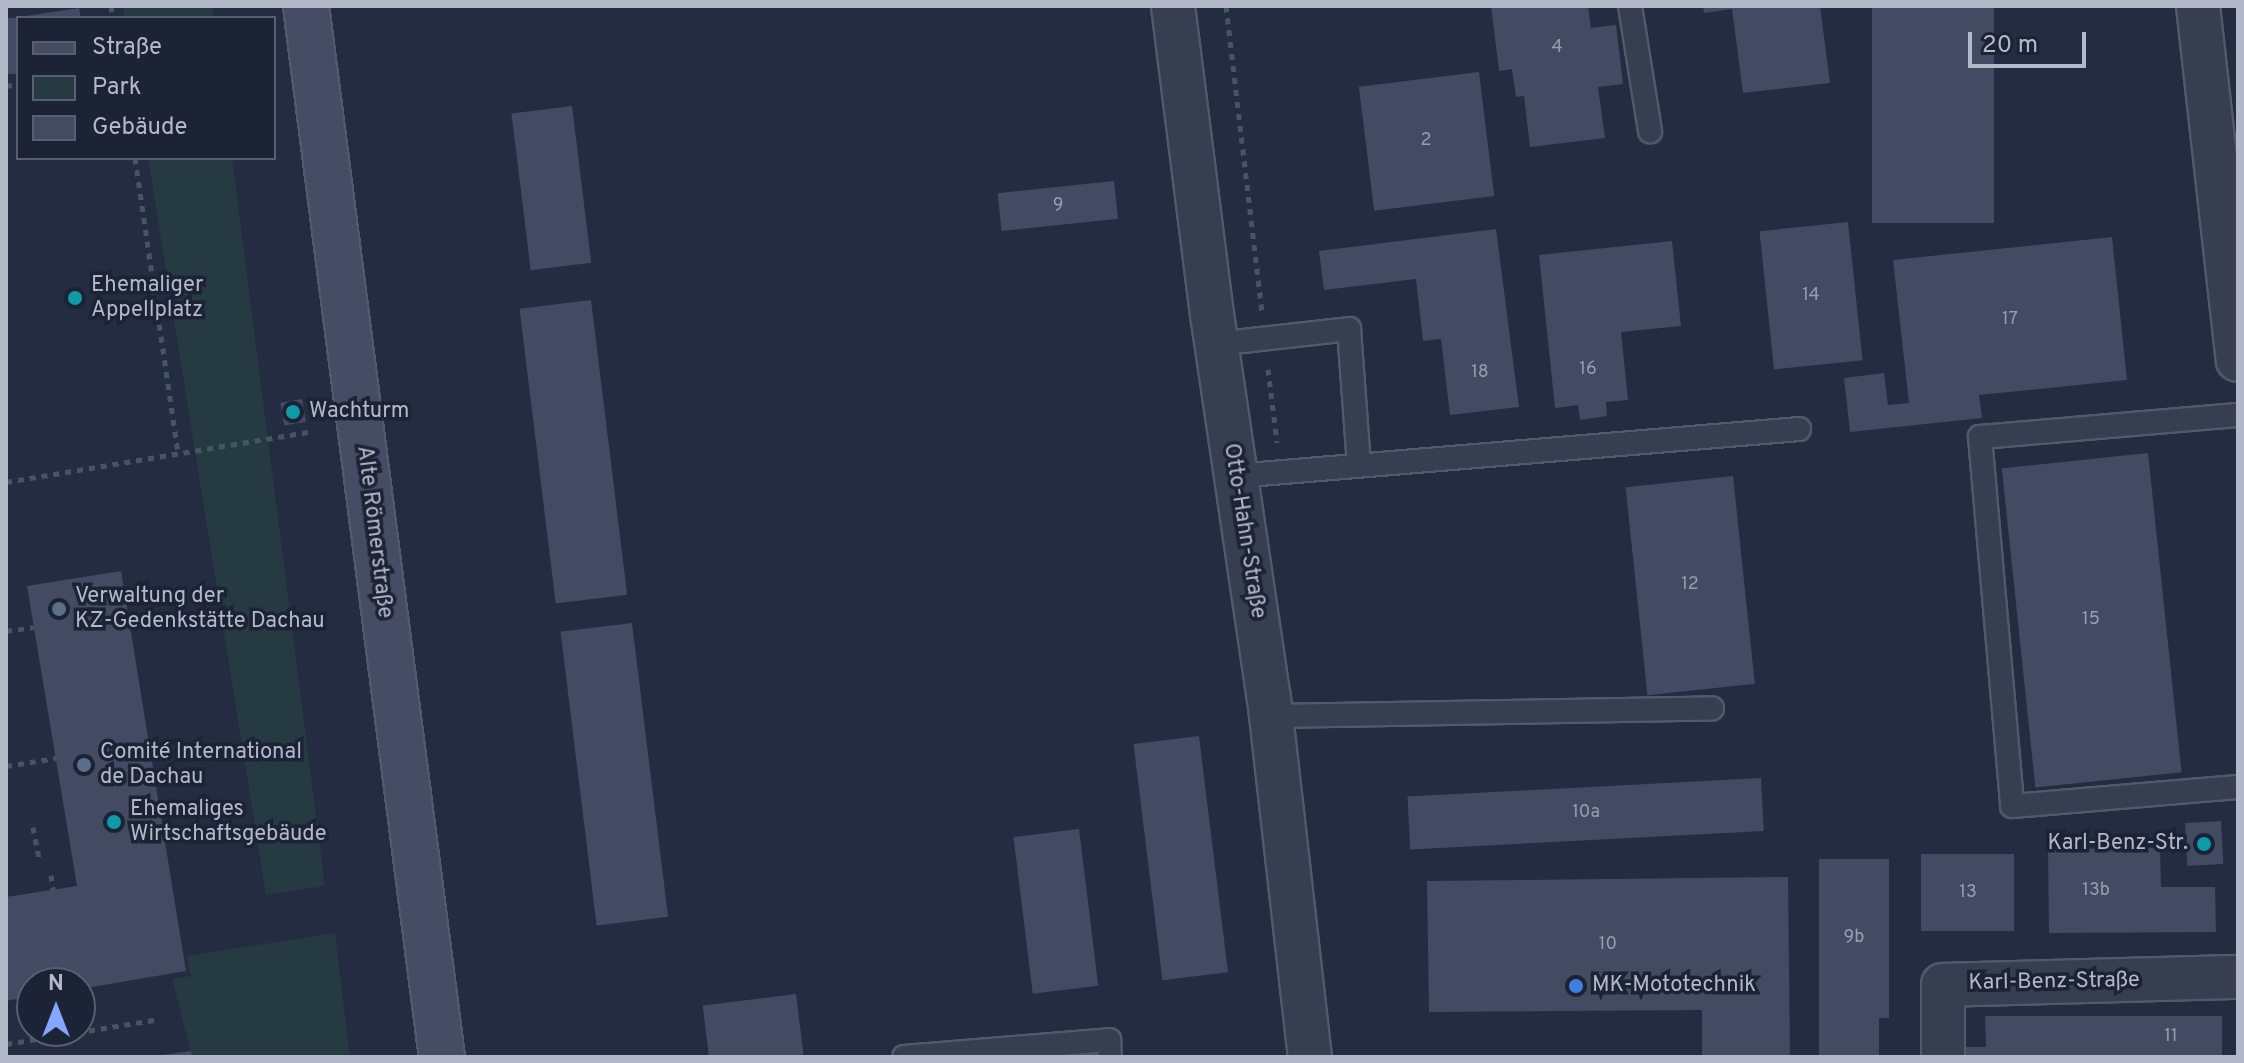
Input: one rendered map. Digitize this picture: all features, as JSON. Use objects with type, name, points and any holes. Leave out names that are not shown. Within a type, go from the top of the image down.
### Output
[{"type":"main road","name":"Alte Römerstraße","points":[[306,6],[442,1057]]},
{"type":"street","name":"Otto-Hahn-Straße","points":[[1173,6],[1216,344],[1272,716],[1310,1057]]},
{"type":"street","points":[[2198,6],[2238,360]]},
{"type":"street","name":"Karl-Benz-Straße","points":[[1943,1057],[1943,985],[2238,977]]},
{"type":"lane","points":[[1630,6],[1650,131]]},
{"type":"lane","points":[[1216,344],[1349,329],[1359,464]]},
{"type":"lane","points":[[2238,415],[1980,437],[2012,806],[2238,787]]},
{"type":"lane","points":[[1236,476],[1799,429]]},
{"type":"lane","points":[[1272,716],[1712,708]]},
{"type":"lane","points":[[904,1057],[1109,1040],[1110,1057]]},
{"type":"path","points":[[135,160],[178,452]]},
{"type":"path","points":[[6,482],[308,432]]},
{"type":"path","points":[[6,631],[34,627]]},
{"type":"path","points":[[6,766],[56,758]]},
{"type":"path","points":[[33,827],[39,859]]},
{"type":"path","points":[[51,875],[53,890]]},
{"type":"path","points":[[6,1044],[160,1019]]},
{"type":"green space","points":[[124,6],[213,6],[213,16],[124,16]]},
{"type":"green space","points":[[148,160],[232,160],[325,886],[266,895]]},
{"type":"green space","points":[[335,933],[350,1057],[192,1057],[172,979],[191,976],[187,956]]},
{"type":"building","points":[[1491,6],[1588,6],[1591,28],[1616,25],[1623,84],[1598,87],[1605,138],[1530,147],[1524,96],[1516,97],[1512,69],[1499,71]]},
{"type":"building","points":[[1703,6],[1820,6],[1830,83],[1743,93],[1732,9],[1704,13]]},
{"type":"building","points":[[1872,6],[1994,6],[1994,223],[1872,223]]},
{"type":"building","points":[[79,8],[81,16],[26,16]]},
{"type":"building","points":[[6,18],[16,18],[16,74],[6,74]]},
{"type":"building","points":[[1479,72],[1494,196],[1374,211],[1359,87]]},
{"type":"building","points":[[572,106],[591,263],[531,270],[511,113]]},
{"type":"building","points":[[1114,181],[1118,219],[1002,231],[998,193]]},
{"type":"building","points":[[1848,222],[1863,360],[1774,370],[1759,231]]},
{"type":"building","points":[[1496,229],[1519,407],[1450,415],[1441,339],[1423,341],[1416,279],[1324,290],[1319,251]]},
{"type":"building","points":[[2112,237],[2127,380],[1979,395],[1982,418],[1850,432],[1844,378],[1884,373],[1888,405],[1909,403],[1893,260]]},
{"type":"building","points":[[1672,241],[1681,326],[1621,332],[1628,400],[1606,402],[1607,416],[1580,420],[1578,405],[1555,408],[1539,255]]},
{"type":"building","points":[[591,300],[627,595],[556,604],[520,309]]},
{"type":"building","name":"Wachturm","points":[[302,399],[306,422],[284,425],[280,403]]},
{"type":"building","points":[[2148,453],[2182,772],[2035,788],[2002,468]]},
{"type":"building","points":[[1733,476],[1755,684],[1647,695],[1626,487]]},
{"type":"building","name":"Ehemaliges Wirtschaftsgebäude","points":[[121,571],[186,971],[96,986],[96,967],[16,967],[16,999],[6,1001],[6,897],[77,886],[27,586]]},
{"type":"building","points":[[632,623],[668,917],[597,926],[561,632]]},
{"type":"building","points":[[1199,736],[1228,972],[1162,980],[1133,744]]},
{"type":"building","points":[[1761,778],[1764,831],[1410,849],[1407,797]]},
{"type":"building","name":"Karl-Benz-Str.","points":[[2221,821],[2223,864],[2187,866],[2185,823]]},
{"type":"building","points":[[1079,829],[1098,986],[1033,994],[1013,837]]},
{"type":"building","points":[[2160,848],[2161,887],[2215,887],[2216,932],[2049,933],[2048,849]]},
{"type":"building","points":[[1921,854],[2014,854],[2014,931],[1921,931]]},
{"type":"building","points":[[1819,859],[1889,859],[1889,1018],[1879,1018],[1879,1057],[1819,1057]]},
{"type":"building","points":[[1788,877],[1790,1057],[1702,1057],[1702,1010],[1429,1012],[1427,881]]},
{"type":"building","points":[[796,994],[803,1055],[709,1057],[703,1005]]},
{"type":"building","points":[[1985,1016],[2222,1016],[2222,1057],[1963,1057],[1963,1047],[1986,1047]]},
{"type":"building","points":[[191,1051],[192,1057],[162,1057],[162,1055]]},
{"type":"place","name":"Ehemaliger Appellplatz","points":[[75,298]]},
{"type":"place","name":"Wachturm","points":[[293,412]]},
{"type":"place","name":"Verwaltung der KZ-Gedenkstätte Dachau","points":[[59,609]]},
{"type":"place","name":"Comité International de Dachau","points":[[84,765]]},
{"type":"place","name":"Ehemaliges Wirtschaftsgebäude","points":[[114,822]]},
{"type":"place","name":"Karl-Benz-Str.","points":[[2204,844]]},
{"type":"place","name":"MK-Mototechnik","points":[[1576,986]]}]
